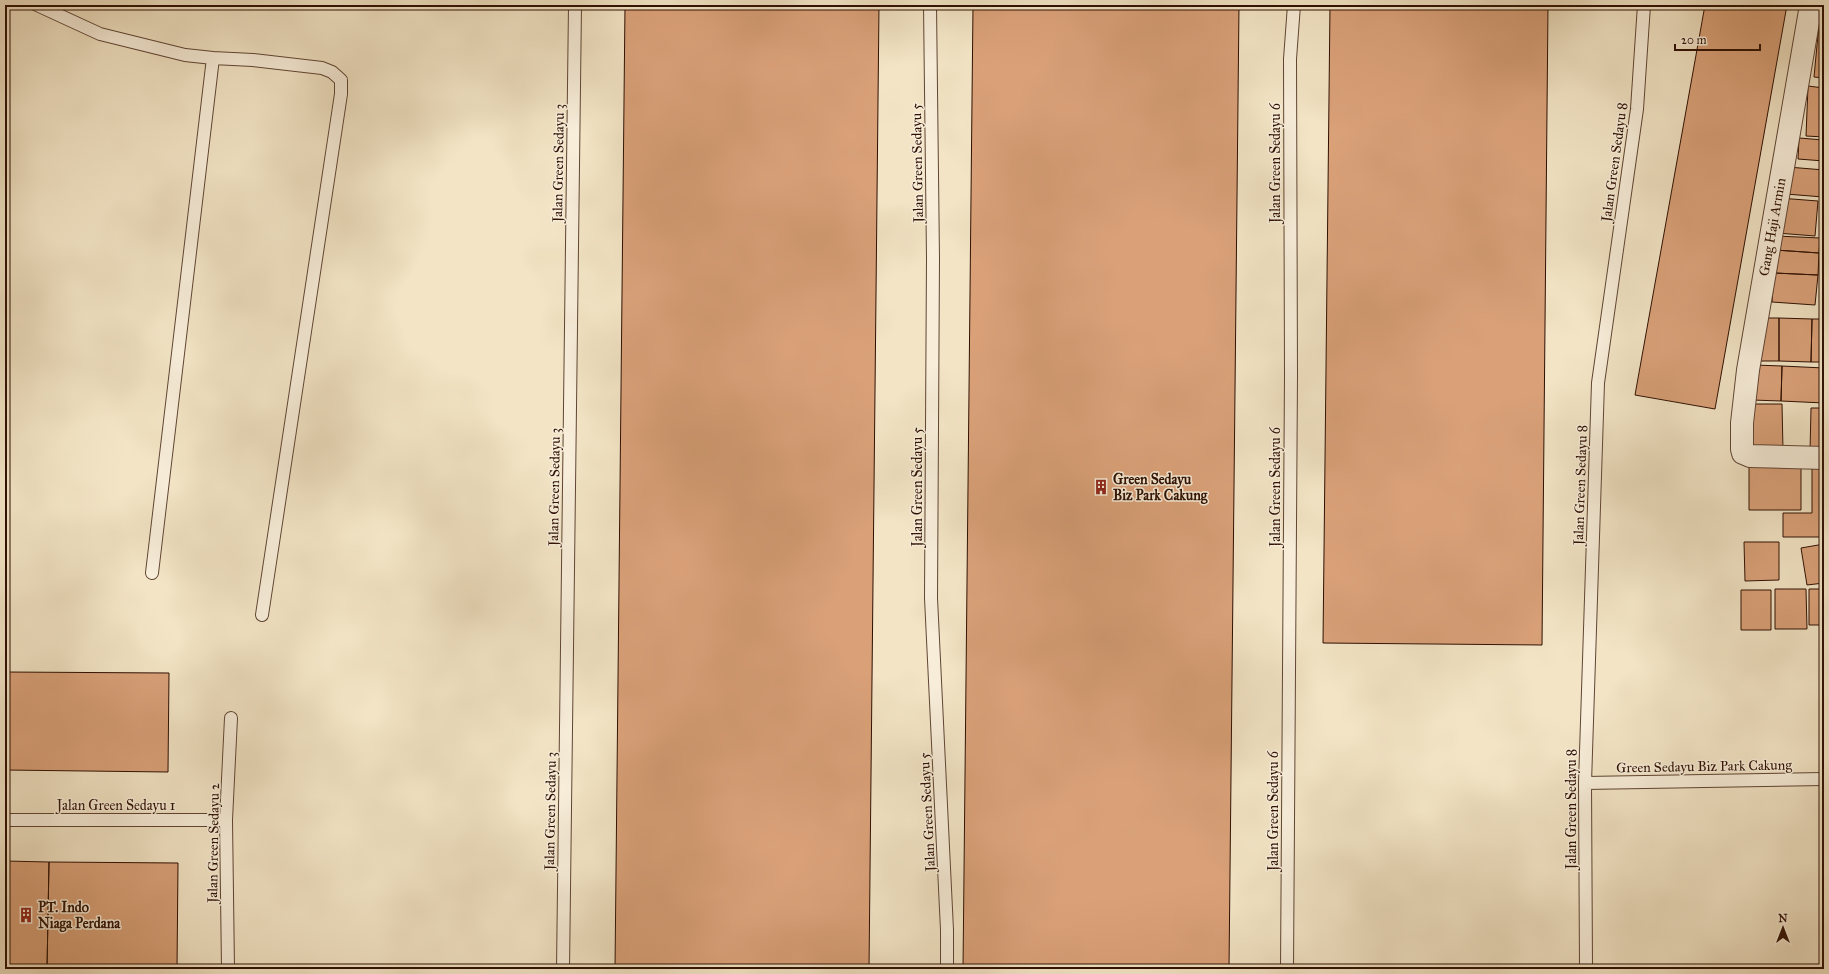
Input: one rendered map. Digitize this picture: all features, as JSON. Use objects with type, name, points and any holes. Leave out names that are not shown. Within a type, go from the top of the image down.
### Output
[{"type":"street","name":"Gang Haji Armin","points":[[1811,5],[1748,370],[1742,423],[1742,449],[1743,453],[1750,456],[1824,458]]},
{"type":"lane","points":[[37,5],[100,34],[185,55],[322,68],[332,72],[341,80],[341,94],[262,615]]},
{"type":"lane","name":"Jalan Green Sedayu 3","points":[[563,969],[575,5]]},
{"type":"lane","name":"Jalan Green Sedayu 5","points":[[930,5],[933,258],[931,598],[947,922],[946,969]]},
{"type":"lane","name":"Jalan Green Sedayu 6","points":[[1287,969],[1291,375],[1290,59],[1294,5]]},
{"type":"lane","name":"Jalan Green Sedayu 8","points":[[1586,969],[1585,783],[1598,382],[1637,109],[1644,5]]},
{"type":"lane","points":[[152,573],[213,58]]},
{"type":"lane","name":"Jalan Green Sedayu 2","points":[[228,969],[226,820],[231,718]]},
{"type":"lane","name":"Green Sedayu Biz Park Cakung","points":[[1585,783],[1824,779]]},
{"type":"lane","name":"Jalan Green Sedayu 1","points":[[5,820],[226,820]]},
{"type":"building","points":[[625,5],[879,5],[869,969],[615,969]]},
{"type":"building","name":"Green Sedayu Biz Park Cakung","points":[[973,5],[1239,5],[1229,969],[963,969]]},
{"type":"building","points":[[1330,5],[1548,5],[1542,645],[1323,643]]},
{"type":"building","points":[[1705,5],[1787,5],[1715,409],[1635,395]]},
{"type":"building","points":[[1818,5],[1824,5],[1824,21],[1816,21]]},
{"type":"building","points":[[1819,24],[1824,24],[1824,78],[1814,77]]},
{"type":"building","points":[[1808,86],[1824,88],[1824,137],[1806,136]]},
{"type":"building","points":[[1799,138],[1824,140],[1824,161],[1798,159]]},
{"type":"building","points":[[1788,167],[1824,170],[1823,197],[1786,194]]},
{"type":"building","points":[[1779,198],[1818,201],[1815,236],[1777,233]]},
{"type":"building","points":[[1776,236],[1820,238],[1819,253],[1775,250]]},
{"type":"building","points":[[1775,250],[1819,253],[1818,275],[1774,273]]},
{"type":"building","points":[[1822,264],[1824,264],[1824,313],[1820,313]]},
{"type":"building","points":[[1774,273],[1818,275],[1815,305],[1772,302]]},
{"type":"building","points":[[1759,318],[1779,318],[1779,361],[1758,361]]},
{"type":"building","points":[[1779,318],[1812,319],[1811,362],[1779,361]]},
{"type":"building","points":[[1812,319],[1824,319],[1824,362],[1811,362]]},
{"type":"building","points":[[1754,365],[1782,366],[1781,401],[1752,400]]},
{"type":"building","points":[[1782,366],[1824,368],[1824,403],[1781,401]]},
{"type":"building","points":[[1747,404],[1782,404],[1783,450],[1747,450]]},
{"type":"building","points":[[1811,408],[1824,408],[1824,453],[1810,452]]},
{"type":"building","points":[[1749,458],[1801,458],[1801,510],[1749,510]]},
{"type":"building","points":[[1812,459],[1824,459],[1824,537],[1783,537],[1783,513],[1812,513]]},
{"type":"building","points":[[1744,542],[1779,542],[1779,580],[1745,581]]},
{"type":"building","points":[[1824,544],[1824,583],[1807,585],[1801,548]]},
{"type":"building","points":[[1775,589],[1806,589],[1807,629],[1775,629]]},
{"type":"building","points":[[1809,589],[1824,589],[1824,625],[1809,625]]},
{"type":"building","points":[[1741,590],[1771,590],[1771,630],[1741,630]]},
{"type":"building","points":[[5,672],[169,673],[168,772],[5,770]]},
{"type":"building","name":"PT. Indo Niaga Perdana","points":[[5,861],[49,862],[47,969],[5,969]]},
{"type":"building","points":[[49,862],[178,863],[177,969],[47,969]]},
{"type":"place","name":"Green Sedayu Biz Park Cakung","points":[[1101,487]]},
{"type":"place","name":"PT. Indo Niaga Perdana","points":[[26,915]]}]
